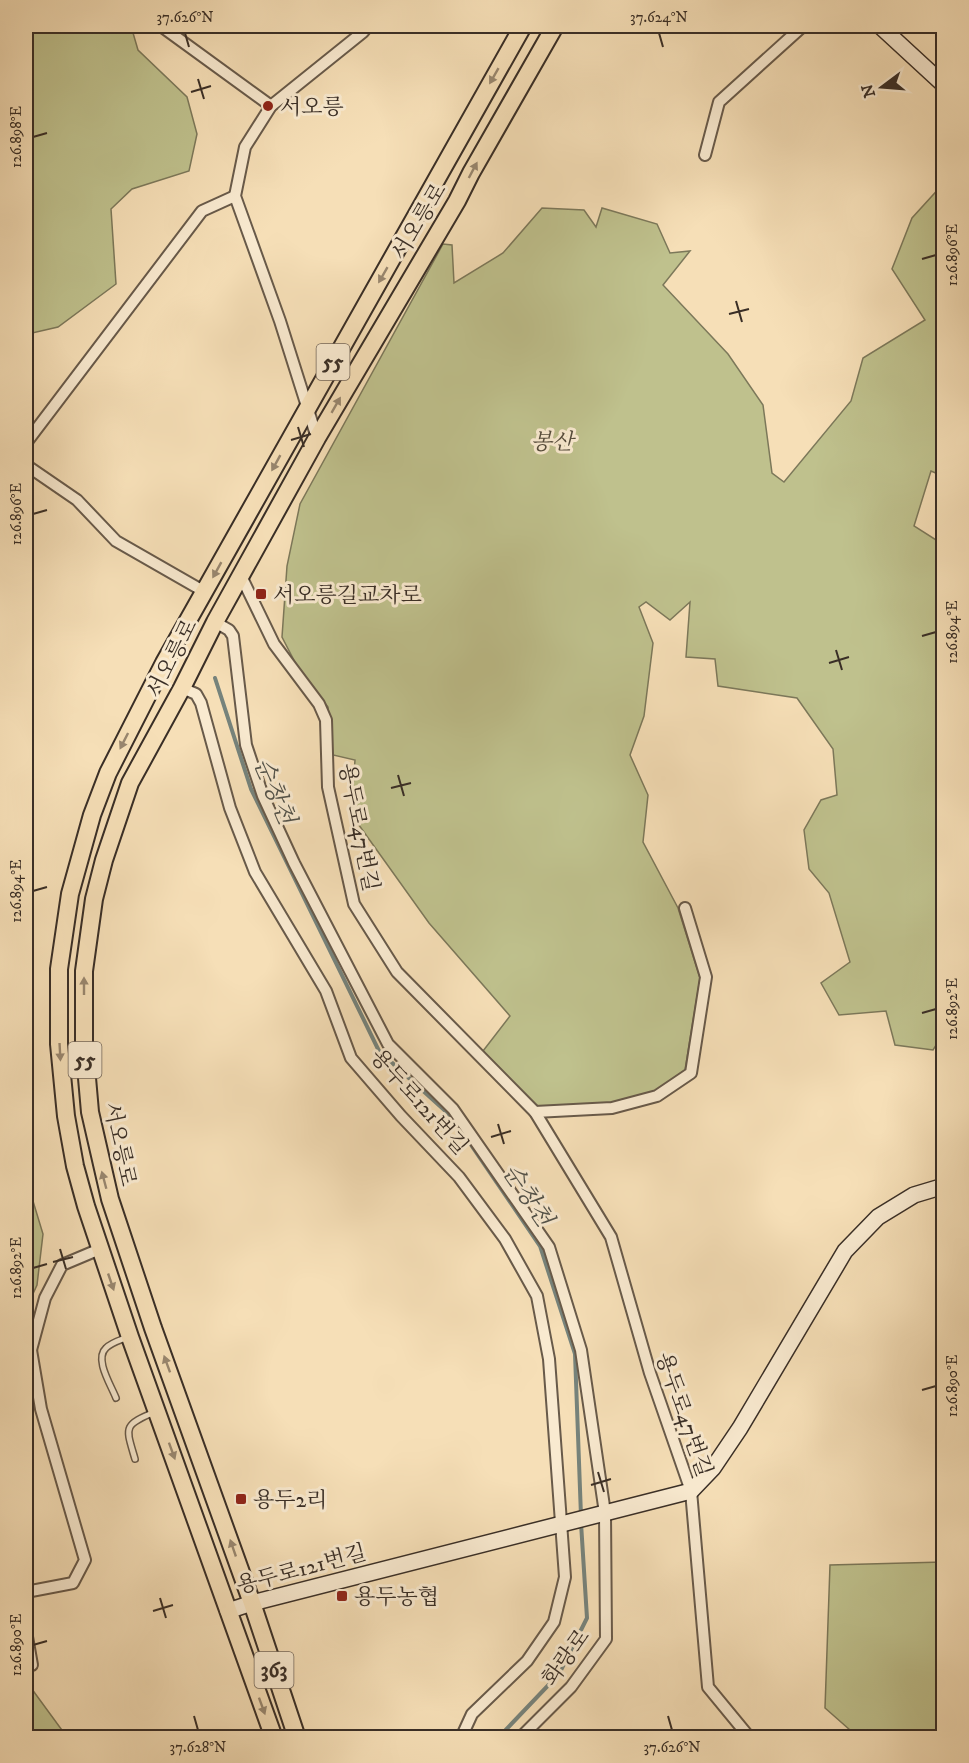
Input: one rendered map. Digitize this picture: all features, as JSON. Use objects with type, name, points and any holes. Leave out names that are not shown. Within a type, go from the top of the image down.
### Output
[{"type":"main road","name":"서오릉로","points":[[274,1737],[130,1337],[75,1166],[61,1074],[59,969],[70,894],[89,825],[108,773],[164,663],[523,26]]},
{"type":"main road","name":"서오릉로","points":[[297,1737],[110,1199],[90,1112],[85,1072],[84,971],[94,899],[130,783],[215,622],[317,438],[457,201],[555,26]]},
{"type":"main road","points":[[880,26],[944,85]]},
{"type":"main road","points":[[565,1523],[691,1491],[713,1468],[740,1428],[845,1251],[878,1217],[914,1195],[944,1186]]},
{"type":"main road","name":"용두로121번길","points":[[228,1611],[565,1523]]},
{"type":"street","points":[[160,26],[271,106]]},
{"type":"street","points":[[317,438],[280,321],[235,196],[245,147],[271,106],[368,26]]},
{"type":"street","points":[[705,155],[719,102],[803,26]]},
{"type":"street","points":[[26,443],[202,211],[235,196]]},
{"type":"street","name":"서오릉로","points":[[26,465],[77,500],[116,541],[205,592]]},
{"type":"street","name":"용두로47번길","points":[[241,576],[274,644],[319,704],[326,720],[328,787],[354,903],[397,972],[535,1112],[611,1237],[650,1373],[691,1491],[708,1687],[750,1737]]},
{"type":"street","name":"화랑로","points":[[215,622],[229,630],[235,643],[246,745],[263,796],[294,863],[388,1044],[453,1109],[549,1247],[580,1350],[600,1514],[606,1639],[571,1688],[520,1737]]},
{"type":"street","name":"용두로121번길","points":[[182,688],[196,694],[201,703],[230,808],[255,872],[326,991],[351,1058],[401,1116],[459,1177],[505,1239],[537,1296],[549,1359],[565,1523]]},
{"type":"street","points":[[535,1112],[612,1108],[657,1096],[691,1073],[705,976],[685,908]]},
{"type":"street","points":[[26,1592],[73,1583],[85,1560],[41,1409],[28,1352],[45,1298],[62,1265],[100,1249]]},
{"type":"street","points":[[461,1737],[472,1714],[527,1661],[554,1622],[565,1577],[565,1523]]},
{"type":"street","points":[[26,1631],[32,1665]]},
{"type":"lane","points":[[116,1398],[101,1359],[102,1352],[108,1346],[130,1337]]},
{"type":"lane","points":[[135,1459],[128,1434],[129,1427],[134,1420],[158,1411]]},
{"type":"green space","points":[[26,26],[131,26],[138,50],[187,97],[197,134],[189,171],[132,189],[111,209],[116,284],[58,327],[28,334],[26,332]]},
{"type":"green space","name":"봉산","points":[[943,184],[943,476],[931,471],[914,526],[944,545],[944,1033],[933,1050],[895,1045],[886,1011],[839,1015],[821,983],[850,962],[829,893],[809,869],[804,830],[821,800],[837,795],[833,749],[797,698],[718,686],[715,659],[686,657],[690,602],[670,620],[646,602],[639,607],[653,643],[644,716],[630,755],[648,795],[643,842],[678,908],[700,978],[685,1070],[655,1092],[612,1103],[538,1108],[483,1051],[510,1016],[429,923],[351,814],[355,760],[333,755],[328,707],[299,670],[282,637],[287,566],[300,504],[443,244],[452,245],[454,283],[503,253],[542,208],[584,210],[596,227],[602,208],[657,224],[670,253],[690,251],[663,285],[728,354],[763,405],[772,473],[784,482],[851,401],[863,358],[925,320],[892,269],[912,218]]},
{"type":"green space","points":[[26,1178],[43,1234],[37,1285],[26,1309]]},
{"type":"green space","points":[[943,1562],[943,1737],[858,1737],[825,1708],[830,1565]]},
{"type":"green space","points":[[26,1681],[67,1737],[26,1737]]},
{"type":"waterway","name":"순창천","points":[[215,678],[251,789],[379,1051],[452,1117]]},
{"type":"waterway","name":"순창천","points":[[461,1130],[540,1246],[575,1354],[581,1516]]},
{"type":"waterway","name":"순창천","points":[[498,1738],[559,1674],[587,1618],[581,1523]]},
{"type":"place","name":"서오릉","points":[[268,106]]},
{"type":"place","name":"서오릉길교차로","points":[[261,594]]},
{"type":"place","name":"용두2리","points":[[241,1499]]},
{"type":"place","name":"용두농협","points":[[342,1596]]}]
